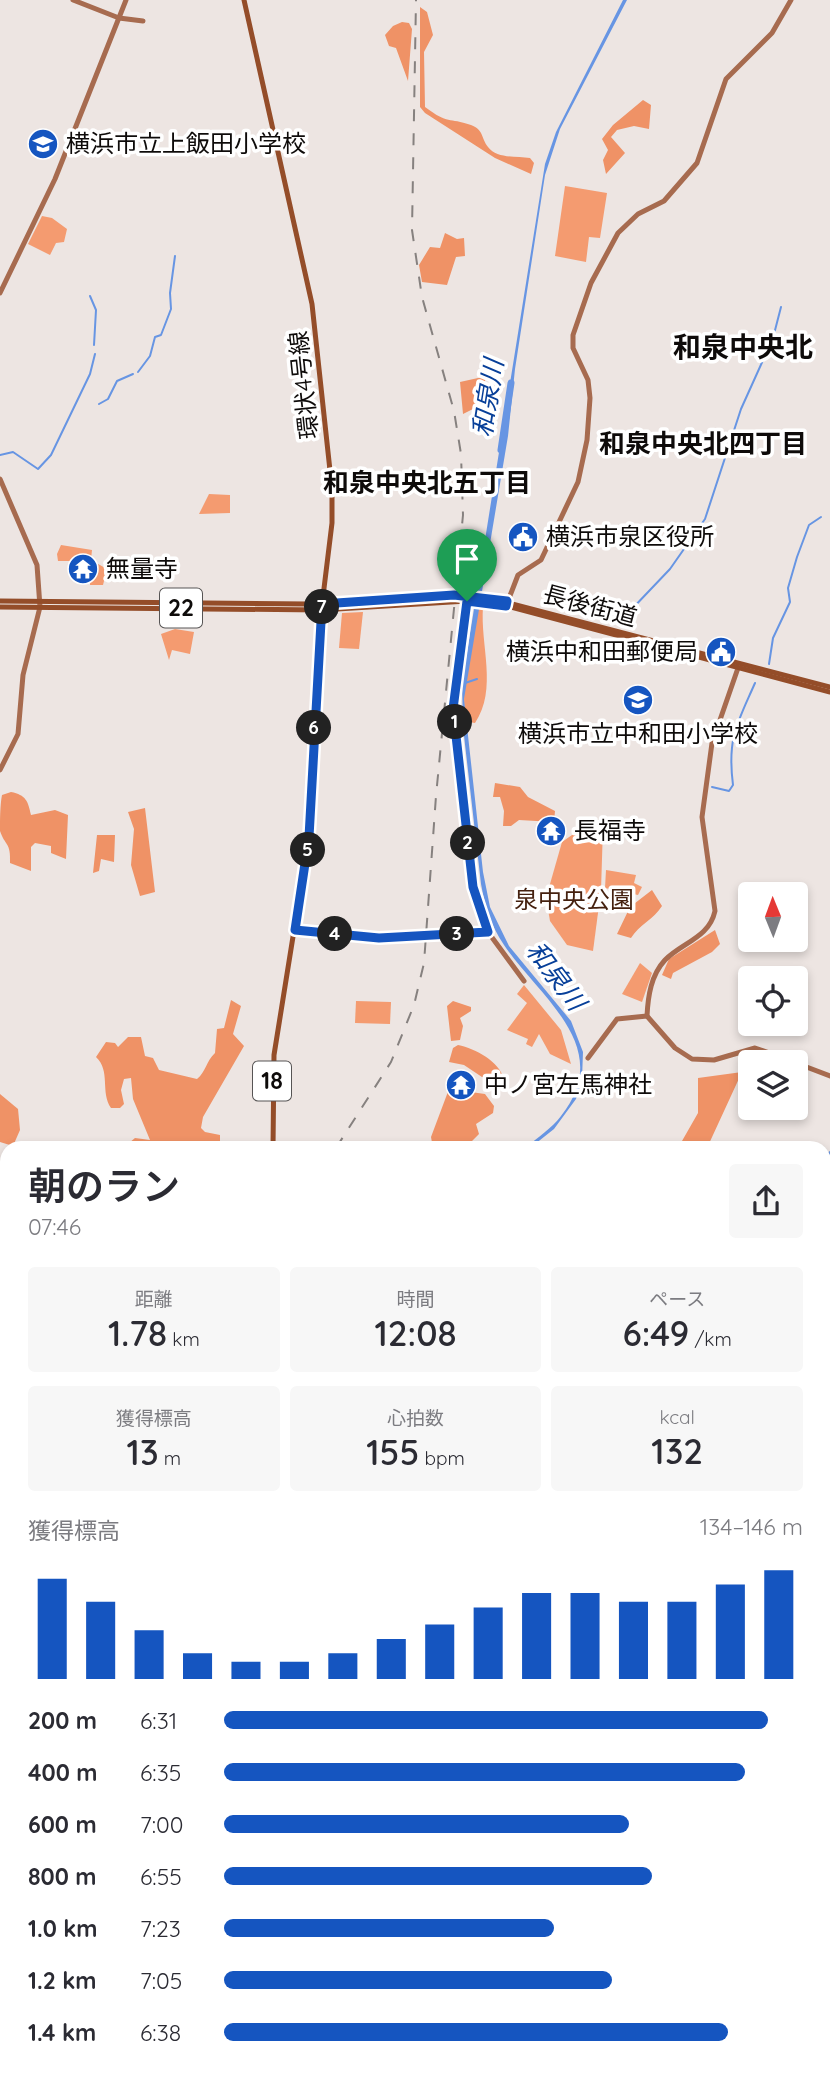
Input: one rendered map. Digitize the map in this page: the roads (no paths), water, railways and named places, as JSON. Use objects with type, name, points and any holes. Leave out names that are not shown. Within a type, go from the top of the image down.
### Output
[{"type":"main road","name":"環状4号線","points":[[244,0],[312,304],[332,489],[332,523],[322,607],[309,837],[274,1055],[273,1141]]},
{"type":"main road","name":"長後街道","points":[[0,604],[322,607],[481,599],[830,687]]},
{"type":"main road","name":"長後街道","points":[[506,604],[830,692]]},
{"type":"street","points":[[73,0],[119,18],[143,21]]},
{"type":"street","points":[[0,293],[55,179],[126,0]]},
{"type":"street","points":[[506,604],[520,572],[541,561],[578,482],[587,440],[590,398],[586,374],[573,348],[573,335],[591,282],[618,233],[638,214],[664,201],[697,163],[726,79],[772,33],[791,0]]},
{"type":"street","points":[[0,479],[34,557],[40,604],[23,675],[18,734],[0,770]]},
{"type":"street","points":[[470,599],[453,709],[473,887],[488,932],[524,981]]},
{"type":"street","points":[[738,668],[738,676],[712,743],[702,817],[715,911],[713,920],[705,931],[663,962],[649,989],[647,1016],[674,1048],[691,1059],[714,1060],[738,1053]]},
{"type":"street","points":[[295,930],[379,938],[488,932]]},
{"type":"street","points":[[588,1058],[617,1019],[647,1016]]},
{"type":"street","points":[[808,1068],[830,1076]]},
{"type":"water","points":[[623,0],[627,0],[560,129],[545,175],[515,369],[508,436],[464,699],[483,872],[490,907],[509,946],[571,1021],[583,1052],[582,1079],[576,1099],[554,1129],[539,1141],[534,1141],[561,1116],[576,1091],[580,1067],[576,1045],[566,1024],[504,945],[495,931],[487,908],[481,884],[463,727],[462,684],[545,164],[556,132]]},
{"type":"waterway","points":[[138,372],[150,356],[155,337],[161,335],[171,309],[170,293],[175,256]]},
{"type":"waterway","points":[[90,296],[96,310],[94,345]]},
{"type":"waterway","points":[[625,627],[630,611],[670,569],[705,519],[741,409],[773,338],[781,307]]},
{"type":"waterway","points":[[0,455],[13,452],[38,469],[51,455],[90,374],[95,354]]},
{"type":"waterway","points":[[99,404],[108,399],[117,381],[133,374]]},
{"type":"waterway","name":"和泉川","points":[[501,450],[511,383]]},
{"type":"waterway","points":[[769,664],[773,638],[790,602],[788,588],[797,557],[809,525],[821,517]]},
{"type":"waterway","points":[[465,683],[477,679]]},
{"type":"waterway","points":[[712,787],[729,791],[733,785],[731,755],[735,732],[755,683]]},
{"type":"railway","points":[[340,1141],[391,1062],[414,1005],[424,963],[436,796],[463,515],[461,454],[454,411],[422,297],[412,230],[416,0]]},
{"type":"place","name":"横浜市立上飯田小学校","points":[[43,144]]},
{"type":"place","name":"横浜市泉区役所","points":[[523,537]]},
{"type":"place","name":"無量寺","points":[[83,569]]},
{"type":"place","name":"横浜中和田郵便局","points":[[721,652]]},
{"type":"place","name":"横浜市立中和田小学校","points":[[638,700]]},
{"type":"place","name":"長福寺","points":[[551,831]]},
{"type":"place","name":"中ノ宮左馬神社","points":[[461,1085]]},
{"type":"district","name":"和泉中央北","points":[[743,347]]},
{"type":"district","name":"和泉中央北四丁目","points":[[703,444]]},
{"type":"district","name":"和泉中央北五丁目","points":[[427,483]]},
{"type":"park label","name":"泉中央公園","points":[[574,900]]}]
